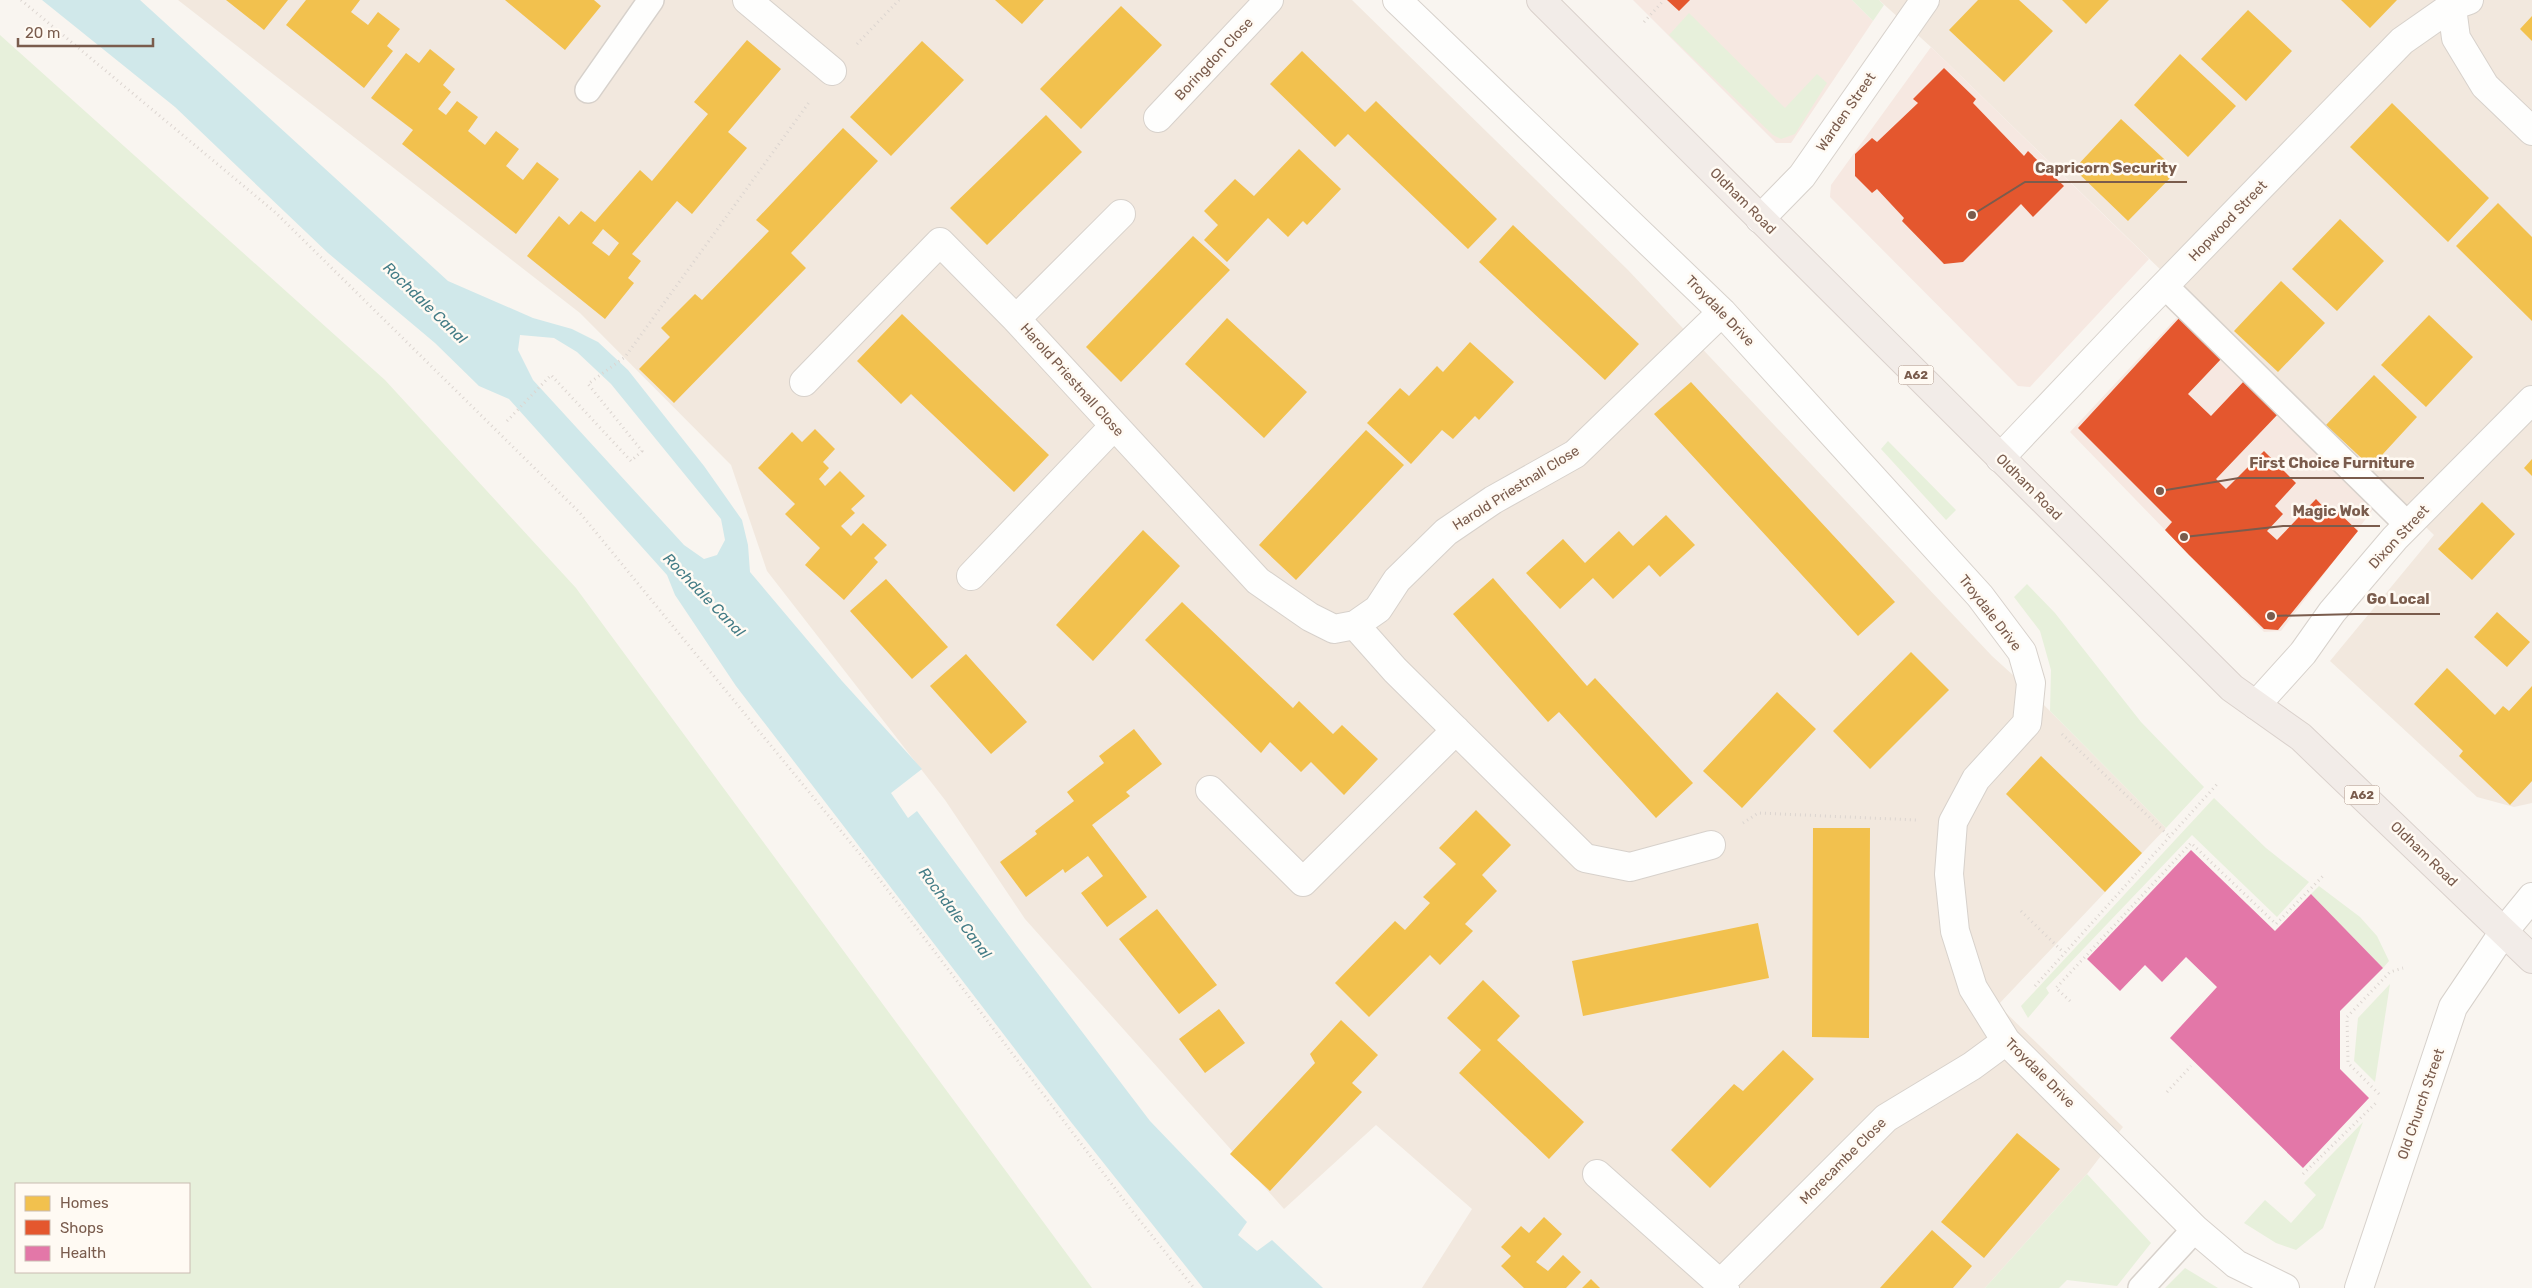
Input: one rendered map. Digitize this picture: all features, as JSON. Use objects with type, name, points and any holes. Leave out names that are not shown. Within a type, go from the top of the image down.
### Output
[{"type":"highway","name":"Oldham Road","points":[[1541,0],[2232,688],[2301,738],[2505,930],[2532,958]]},
{"type":"street","points":[[747,0],[832,71]]},
{"type":"street","name":"Boringdon Close","points":[[1158,118],[1269,0]]},
{"type":"street","name":"Troydale Drive","points":[[1397,0],[1722,312],[1980,596],[2022,652],[2031,683],[2027,722],[1976,779],[1953,822],[1949,874],[1955,931],[1973,988],[2006,1041],[2195,1229],[2236,1264],[2285,1288]]},
{"type":"street","name":"Warden Street","points":[[1760,219],[1802,176],[1925,0]]},
{"type":"street","points":[[2457,2],[2456,38],[2485,86],[2532,131]]},
{"type":"street","name":"Hopwood Street","points":[[2000,458],[2402,41],[2457,2]]},
{"type":"street","points":[[1016,319],[1121,214]]},
{"type":"street","name":"Harold Priestnall Close","points":[[804,382],[940,242],[1016,319],[1113,427],[1258,581],[1310,617],[1334,629],[1355,624],[1378,609],[1397,580],[1446,532],[1493,500],[1575,454],[1722,312]]},
{"type":"street","name":"Dixon Street","points":[[2256,705],[2303,653],[2332,612],[2408,525],[2532,400]]},
{"type":"street","points":[[971,576],[1113,427]]},
{"type":"street","points":[[1355,624],[1395,670],[1585,858],[1630,867],[1711,845]]},
{"type":"street","points":[[1210,790],[1303,882],[1456,730]]},
{"type":"street","name":"Old Church Street","points":[[2359,1288],[2453,1007],[2505,930],[2532,897]]},
{"type":"street","name":"Morecambe Close","points":[[1597,1174],[1723,1286],[1886,1118],[1972,1066],[2006,1041]]},
{"type":"lane","points":[[588,90],[651,0]]},
{"type":"lane","points":[[2164,286],[2408,525]]},
{"type":"lane","points":[[2142,1288],[2195,1229]]},
{"type":"path","points":[[21,0],[276,213],[580,513],[864,859],[1126,1204],[1194,1288]]},
{"type":"path","points":[[507,421],[551,375],[631,462],[642,451],[588,384],[625,357],[832,71],[899,0]]},
{"type":"path","points":[[1644,22],[1664,0]]},
{"type":"path","points":[[2054,728],[2170,837]]},
{"type":"path","points":[[2035,986],[2063,952],[2219,782]]},
{"type":"path","points":[[1711,845],[1758,813],[1953,822]]},
{"type":"path","points":[[2070,1001],[2056,988],[2191,843],[2276,924],[2323,876]]},
{"type":"path","points":[[2021,910],[2063,952]]},
{"type":"path","points":[[2379,1094],[2348,1064],[2347,1017],[2390,972],[2403,968]]},
{"type":"path","points":[[2167,1092],[2192,1066]]},
{"type":"path","points":[[2303,1174],[2377,1102]]},
{"type":"shaded area","points":[[178,0],[1352,0],[1628,270],[1992,656],[2025,686],[2166,828],[1998,1005],[2123,1127],[2087,1174],[1985,1288],[1422,1288],[1472,1209],[1376,1125],[1284,1209],[1025,919],[945,800],[767,571],[731,465],[580,313]]},
{"type":"shaded area","points":[[1633,0],[1852,0],[1873,21],[1791,143],[1776,143]]},
{"type":"shaded area","points":[[1879,0],[2532,0],[2532,803],[2514,807],[2477,797],[2330,661],[2434,535],[1931,47]]},
{"type":"shaded area","points":[[1931,47],[2149,259],[2030,387],[2018,386],[1830,197],[1831,185]]},
{"type":"shaded area","points":[[2183,311],[2377,504],[2281,631],[2264,632],[2070,432]]},
{"type":"green space","points":[[1852,0],[1879,0],[1884,5],[1873,21]]},
{"type":"green space","points":[[1689,13],[1785,108],[1817,74],[1827,83],[1795,134],[1781,139],[1773,135],[1669,35]]},
{"type":"green space","points":[[0,35],[385,380],[576,588],[1092,1288],[0,1288]]},
{"type":"green space","points":[[1888,441],[1956,510],[1946,520],[1881,449]]},
{"type":"green space","points":[[2027,584],[2055,613],[2141,722],[2204,787],[2166,828],[2050,711],[2051,670],[2040,631],[2014,597]]},
{"type":"green space","points":[[2214,798],[2266,848],[2309,882],[2277,917],[2192,835],[2046,988],[2049,993],[2028,1018],[2021,1006]]},
{"type":"green space","points":[[2319,886],[2360,917],[2377,936],[2389,961],[2383,968],[2311,894]]},
{"type":"green space","points":[[2390,984],[2375,1082],[2354,1061],[2358,1018]]},
{"type":"green space","points":[[2363,1122],[2323,1228],[2296,1250],[2276,1243],[2244,1223],[2265,1200],[2291,1223],[2316,1195],[2304,1183]]},
{"type":"green space","points":[[2087,1174],[2151,1243],[2117,1286],[2067,1280],[2059,1288],[1985,1288]]},
{"type":"green space","points":[[2185,1268],[2218,1288],[2165,1288]]},
{"type":"water","name":"Rochdale Canal","points":[[42,0],[140,0],[448,281],[533,318],[572,329],[598,342],[628,370],[704,466],[742,520],[748,545],[750,572],[842,681],[922,769],[891,793],[908,818],[917,811],[1150,1121],[1247,1222],[1238,1235],[1257,1251],[1272,1240],[1323,1288],[1203,1288],[1071,1122],[736,686],[675,595],[667,575],[509,399],[479,386],[435,343],[328,253],[175,107]],"holes":[[[520,335],[554,338],[577,352],[611,384],[721,519],[725,540],[717,555],[704,559],[684,545],[533,380],[518,350]]]},
{"type":"building: Homes","points":[[226,0],[288,0],[264,30]]},
{"type":"building: Homes","points":[[306,0],[360,0],[351,12],[368,25],[378,12],[400,29],[387,46],[393,51],[364,88],[286,25]]},
{"type":"building: Homes","points":[[505,0],[594,0],[601,6],[565,50]]},
{"type":"building: Homes","points":[[995,0],[1044,0],[1022,24]]},
{"type":"building: Homes","points":[[1978,0],[2019,0],[2053,31],[2004,82],[1949,30]]},
{"type":"building: Homes","points":[[2062,0],[2109,0],[2086,24]]},
{"type":"building: Homes","points":[[2341,0],[2397,0],[2370,28]]},
{"type":"building: Homes","points":[[1121,6],[1162,45],[1081,129],[1040,89]]},
{"type":"building: Homes","points":[[2248,10],[2292,51],[2246,101],[2201,59]]},
{"type":"building: Homes","points":[[2532,16],[2532,41],[2520,29]]},
{"type":"building: Homes","points":[[747,40],[781,69],[728,132],[747,148],[692,214],[677,201],[632,254],[641,261],[628,278],[634,283],[605,319],[527,256],[559,216],[569,225],[581,211],[595,222],[640,170],[652,181],[708,114],[694,102]],"holes":[[[603,229],[619,243],[609,256],[592,243]]]},
{"type":"building: Homes","points":[[922,41],[964,80],[891,156],[850,117]]},
{"type":"building: Homes","points":[[430,49],[455,69],[443,85],[451,92],[438,109],[446,115],[457,101],[478,117],[468,131],[485,145],[496,131],[519,149],[506,166],[523,180],[537,162],[559,179],[516,234],[402,144],[413,130],[371,98],[406,53],[419,63]]},
{"type":"building: Homes","points":[[1302,51],[1365,112],[1376,101],[1497,219],[1468,249],[1348,134],[1335,147],[1270,84]]},
{"type":"building: Homes","points":[[2180,54],[2236,106],[2188,157],[2134,105]]},
{"type":"building: Homes","points":[[2392,103],[2489,198],[2448,242],[2350,147]]},
{"type":"building: Homes","points":[[1046,115],[1082,152],[987,245],[950,208]]},
{"type":"building: Homes","points":[[2121,119],[2177,171],[2128,221],[2074,169]]},
{"type":"building: Homes","points":[[843,128],[878,161],[791,253],[806,268],[674,403],[639,369],[670,337],[661,328],[695,294],[702,300],[769,231],[756,220]]},
{"type":"building: Homes","points":[[1299,149],[1341,189],[1307,225],[1303,221],[1288,237],[1268,218],[1227,262],[1204,240],[1218,225],[1204,211],[1235,179],[1254,196]]},
{"type":"building: Homes","points":[[2498,203],[2532,237],[2532,321],[2456,246]]},
{"type":"building: Homes","points":[[2340,219],[2384,261],[2337,311],[2292,269]]},
{"type":"building: Homes","points":[[1513,225],[1639,344],[1605,380],[1479,262]]},
{"type":"building: Homes","points":[[1193,236],[1230,270],[1121,382],[1086,347]]},
{"type":"building: Homes","points":[[2281,281],[2325,323],[2278,372],[2234,331]]},
{"type":"building: Homes","points":[[902,314],[1049,455],[1014,492],[911,394],[901,404],[857,361]]},
{"type":"building: Homes","points":[[2429,315],[2473,357],[2426,407],[2381,365]]},
{"type":"building: Homes","points":[[1227,318],[1307,392],[1264,438],[1185,364]]},
{"type":"building: Homes","points":[[1470,342],[1514,382],[1479,420],[1475,416],[1453,439],[1442,430],[1411,464],[1367,423],[1400,388],[1409,396],[1437,366],[1443,372]]},
{"type":"building: Homes","points":[[2374,375],[2417,417],[2371,467],[2326,425]]},
{"type":"building: Homes","points":[[1691,382],[1895,602],[1858,636],[1654,414]]},
{"type":"building: Homes","points":[[815,429],[835,449],[823,462],[829,468],[819,479],[825,486],[840,471],[865,496],[851,509],[855,513],[841,526],[851,536],[863,523],[887,545],[874,558],[878,562],[844,600],[805,565],[820,548],[785,514],[795,504],[758,468],[792,432],[802,442]]},
{"type":"building: Homes","points":[[1366,430],[1404,465],[1296,580],[1259,545]]},
{"type":"building: Homes","points":[[2532,459],[2532,476],[2524,468]]},
{"type":"building: Homes","points":[[2482,502],[2515,534],[2472,580],[2438,549]]},
{"type":"building: Homes","points":[[1666,515],[1695,545],[1660,577],[1649,565],[1613,599],[1593,578],[1560,609],[1526,573],[1563,539],[1585,563],[1619,531],[1633,546]]},
{"type":"building: Homes","points":[[1143,530],[1180,566],[1093,661],[1056,625]]},
{"type":"building: Homes","points":[[1493,578],[1587,686],[1595,678],[1693,783],[1656,818],[1559,712],[1548,722],[1453,614]]},
{"type":"building: Homes","points":[[886,579],[948,647],[912,679],[850,611]]},
{"type":"building: Homes","points":[[1182,602],[1293,708],[1299,701],[1333,734],[1342,725],[1378,759],[1344,795],[1311,762],[1301,772],[1270,742],[1261,753],[1145,640]]},
{"type":"building: Homes","points":[[2497,612],[2530,642],[2507,667],[2474,637]]},
{"type":"building: Homes","points":[[1911,652],[1949,690],[1870,769],[1833,731]]},
{"type":"building: Homes","points":[[966,654],[1027,722],[991,754],[930,686]]},
{"type":"building: Homes","points":[[2447,668],[2495,715],[2503,706],[2509,711],[2532,686],[2532,781],[2510,805],[2459,756],[2463,751],[2414,704]]},
{"type":"building: Homes","points":[[1777,692],[1816,729],[1742,808],[1703,771]]},
{"type":"building: Homes","points":[[1134,729],[1162,764],[1126,792],[1130,796],[1092,825],[1147,897],[1107,927],[1081,893],[1103,876],[1088,856],[1065,873],[1063,869],[1026,897],[1000,862],[1037,834],[1035,831],[1074,801],[1067,792],[1104,763],[1099,756]]},
{"type":"building: Homes","points":[[2041,756],[2142,853],[2105,892],[2006,794]]},
{"type":"building: Homes","points":[[1476,810],[1511,845],[1482,875],[1497,891],[1465,924],[1473,931],[1440,965],[1430,955],[1369,1017],[1335,983],[1395,921],[1405,930],[1430,903],[1423,897],[1456,864],[1439,848]]},
{"type":"building: Homes","points":[[1813,828],[1870,828],[1869,1038],[1812,1037]]},
{"type":"building: Homes","points":[[1157,909],[1217,985],[1179,1014],[1119,939]]},
{"type":"building: Homes","points":[[1758,923],[1769,978],[1583,1016],[1572,961]]},
{"type":"building: Homes","points":[[1483,980],[1520,1016],[1497,1040],[1584,1122],[1549,1159],[1459,1073],[1481,1050],[1447,1018]]},
{"type":"building: Homes","points":[[1219,1009],[1245,1043],[1205,1073],[1179,1039]]},
{"type":"building: Homes","points":[[1341,1020],[1378,1055],[1352,1083],[1362,1092],[1270,1191],[1230,1154],[1315,1063],[1310,1054]]},
{"type":"building: Homes","points":[[1783,1050],[1814,1079],[1710,1188],[1671,1150],[1734,1084],[1743,1091]]},
{"type":"building: Homes","points":[[2017,1133],[2060,1169],[1984,1258],[1941,1222]]},
{"type":"building: Homes","points":[[1544,1217],[1562,1234],[1536,1262],[1548,1271],[1563,1255],[1581,1272],[1566,1288],[1524,1288],[1501,1266],[1511,1256],[1501,1247],[1521,1226],[1529,1233]]},
{"type":"building: Homes","points":[[1932,1230],[1972,1266],[1953,1288],[1880,1288]]},
{"type":"building: Homes","points":[[1591,1279],[1600,1288],[1582,1288]]},
{"type":"building: Shops","points":[[1667,0],[1690,0],[1679,11]]},
{"type":"building: Shops","points":[[1944,68],[1976,99],[1973,103],[2024,156],[2028,151],[2064,186],[2033,217],[2021,204],[1963,262],[1944,264],[1902,221],[1904,218],[1877,189],[1872,193],[1855,176],[1855,154],[1872,138],[1877,142],[1918,103],[1913,99]]},
{"type":"building: Shops","points":[[2181,316],[2222,358],[2188,394],[2211,416],[2245,380],[2279,413],[2216,479],[2226,489],[2264,451],[2296,483],[2275,506],[2283,514],[2267,531],[2277,540],[2316,499],[2332,516],[2337,511],[2358,531],[2278,630],[2264,629],[2189,555],[2165,530],[2172,522],[2078,428]]},
{"type":"building: Health","points":[[2191,850],[2275,931],[2311,894],[2383,968],[2340,1011],[2340,1069],[2369,1098],[2303,1168],[2170,1038],[2217,987],[2186,957],[2162,982],[2145,965],[2120,991],[2087,959]]},
{"type":"place","name":"Capricorn Security","points":[[1972,215]]},
{"type":"place","name":"First Choice Furniture","points":[[2160,491]]},
{"type":"place","name":"Magic Wok","points":[[2184,537]]},
{"type":"place","name":"Go Local","points":[[2271,616]]}]
